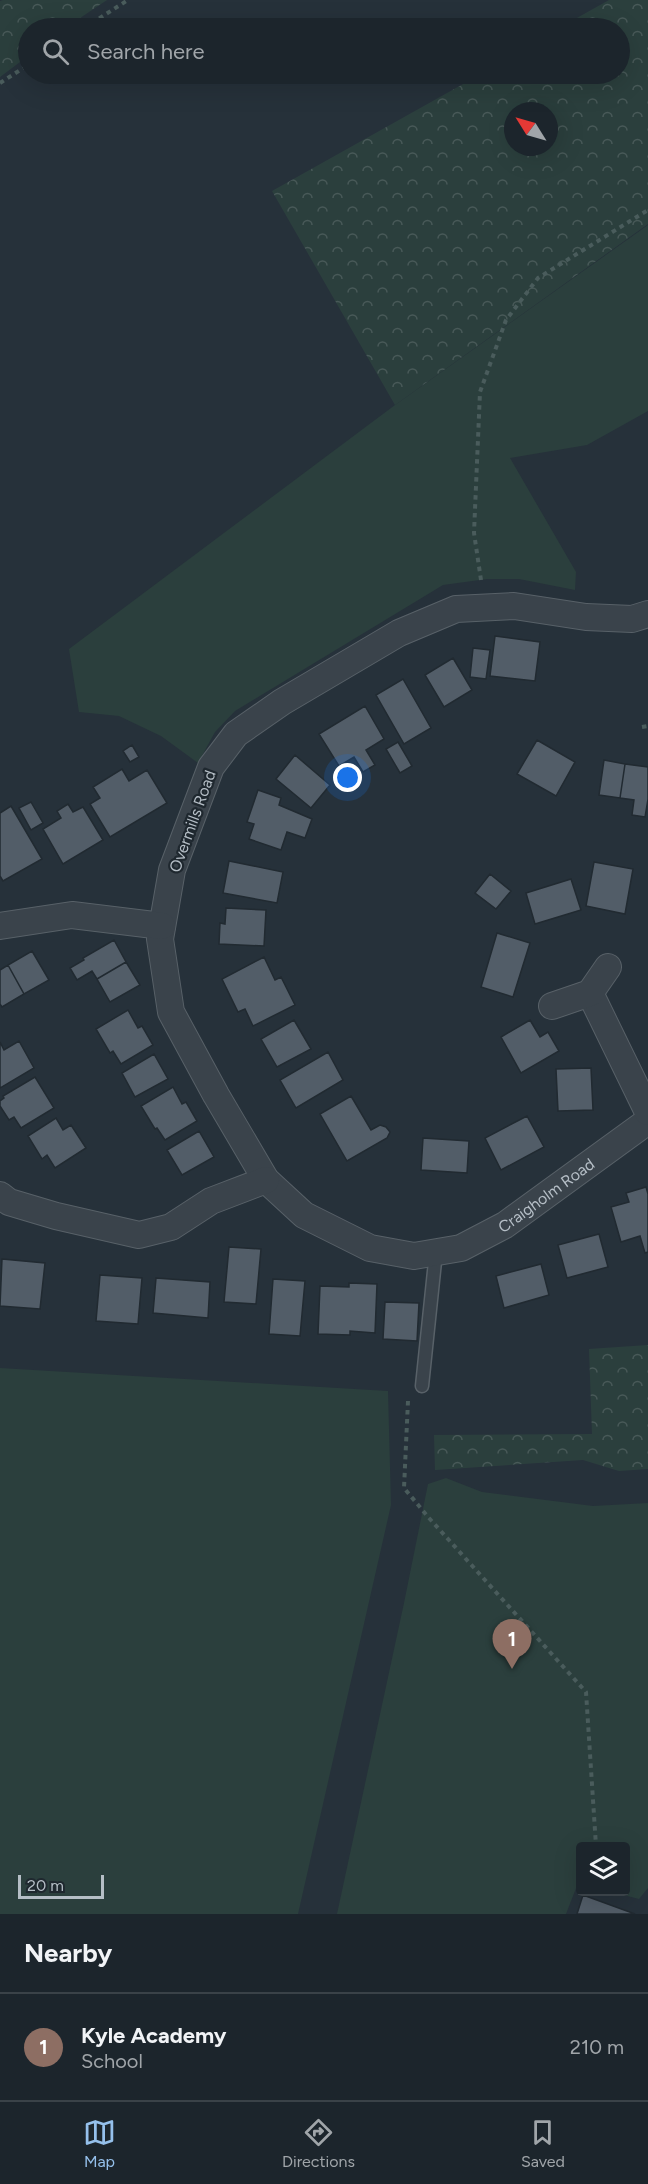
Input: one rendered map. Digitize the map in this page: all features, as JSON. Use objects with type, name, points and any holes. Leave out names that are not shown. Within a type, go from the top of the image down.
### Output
[{"type":"street","name":"Overmills Road","points":[[436,1252],[414,1256],[370,1248],[304,1215],[266,1180],[171,1012],[160,939],[172,870],[211,767],[236,734],[282,702],[399,633],[456,609],[514,606],[586,617],[632,619],[648,614]]},
{"type":"street","points":[[0,926],[72,915],[162,926]]},
{"type":"street","points":[[552,1006],[590,993],[608,967]]},
{"type":"street","points":[[590,993],[648,1112]]},
{"type":"street","name":"Craigholm Road","points":[[436,1252],[461,1248],[504,1225],[648,1121]]},
{"type":"street","points":[[0,1195],[9,1202],[56,1216],[139,1235],[171,1227],[211,1201],[266,1180]]},
{"type":"lane","points":[[422,1386],[436,1252]]},
{"type":"path","points":[[100,18],[128,0]]},
{"type":"path","points":[[0,83],[18,71]]},
{"type":"path","points":[[485,608],[474,533],[480,392],[506,320],[538,278],[648,210]]},
{"type":"path","points":[[642,727],[648,726]]},
{"type":"path","points":[[422,1386],[408,1401],[404,1488],[586,1692],[596,1842]]},
{"type":"green space","points":[[107,0],[80,18],[18,18],[18,64],[0,77],[0,1]]},
{"type":"green space","points":[[609,0],[648,0],[648,224],[395,405],[272,191],[463,84],[630,84],[630,18],[577,18]]},
{"type":"green space","points":[[648,225],[648,411],[587,445],[510,458],[576,572],[575,590],[519,579],[487,579],[443,585],[235,711],[215,732],[198,763],[161,736],[119,716],[79,712],[69,649],[395,405]]},
{"type":"green space","points":[[648,1345],[648,1469],[619,1471],[583,1460],[435,1470],[434,1435],[592,1434],[589,1349]]},
{"type":"green space","points":[[0,1368],[388,1391],[391,1505],[298,1914],[0,1914]]},
{"type":"green space","points":[[446,1478],[482,1492],[593,1506],[648,1503],[648,1888],[639,1899],[627,1896],[630,1896],[630,1842],[576,1842],[576,1888],[566,1914],[337,1914],[428,1484]]},
{"type":"building","points":[[495,636],[540,642],[535,681],[490,676]]},
{"type":"building","points":[[473,648],[490,650],[486,679],[470,677]]},
{"type":"building","points":[[453,658],[472,690],[444,707],[425,675]]},
{"type":"building","points":[[403,679],[431,728],[404,744],[376,695]]},
{"type":"building","points":[[365,706],[384,739],[366,750],[375,765],[363,772],[354,757],[339,766],[319,734]]},
{"type":"building","points":[[537,740],[575,762],[556,796],[517,774]]},
{"type":"building","points":[[398,742],[412,766],[400,773],[386,749]]},
{"type":"building","points":[[132,745],[139,757],[130,762],[123,751]]},
{"type":"building","points":[[295,755],[330,785],[311,808],[276,779]]},
{"type":"building","points":[[604,760],[625,764],[620,798],[599,795]]},
{"type":"building","points":[[625,764],[648,767],[648,799],[645,817],[632,815],[634,800],[620,798]]},
{"type":"building","points":[[122,769],[129,781],[147,770],[167,803],[110,837],[90,804],[100,798],[93,787]]},
{"type":"building","points":[[258,790],[281,798],[279,805],[312,819],[305,838],[287,832],[281,850],[249,839],[254,824],[247,822]]},
{"type":"building","points":[[31,802],[43,823],[31,830],[19,808]]},
{"type":"building","points":[[68,804],[73,812],[83,807],[103,840],[63,864],[43,829],[61,818],[57,811]]},
{"type":"building","points":[[11,806],[42,859],[3,881],[0,876],[0,813]]},
{"type":"building","points":[[229,861],[283,872],[277,903],[223,893]]},
{"type":"building","points":[[594,862],[633,869],[625,914],[586,906]]},
{"type":"building","points":[[490,874],[511,891],[496,909],[475,893]]},
{"type":"building","points":[[571,879],[581,910],[535,924],[526,893]]},
{"type":"building","points":[[226,908],[266,910],[264,946],[219,944],[220,923],[225,924]]},
{"type":"building","points":[[497,933],[530,943],[513,997],[481,987]]},
{"type":"building","points":[[114,940],[126,962],[97,979],[92,971],[77,980],[70,968]]},
{"type":"building","points":[[32,951],[49,980],[24,994],[8,965]]},
{"type":"building","points":[[264,957],[275,980],[281,977],[295,1005],[253,1026],[245,1009],[238,1012],[222,979]]},
{"type":"building","points":[[126,962],[140,985],[110,1002],[97,979]]},
{"type":"building","points":[[8,965],[24,994],[2,1007],[0,1004],[0,970]]},
{"type":"building","points":[[128,1010],[138,1028],[142,1026],[153,1045],[121,1064],[113,1051],[110,1053],[96,1029]]},
{"type":"building","points":[[294,1020],[311,1049],[277,1067],[261,1039]]},
{"type":"building","points":[[530,1020],[540,1037],[548,1032],[559,1051],[521,1073],[501,1037]]},
{"type":"building","points":[[19,1041],[34,1068],[0,1088],[0,1042],[4,1050]]},
{"type":"building","points":[[328,1052],[343,1080],[296,1108],[280,1080]]},
{"type":"building","points":[[154,1054],[168,1079],[135,1097],[122,1073]]},
{"type":"building","points":[[591,1068],[593,1110],[558,1111],[556,1069]]},
{"type":"building","points":[[35,1077],[54,1108],[21,1128],[14,1117],[9,1120],[0,1106],[0,1101],[4,1098],[3,1096]]},
{"type":"building","points":[[173,1087],[182,1104],[186,1102],[197,1121],[165,1140],[157,1128],[155,1129],[141,1106]]},
{"type":"building","points":[[351,1096],[371,1130],[380,1125],[386,1127],[390,1132],[387,1138],[347,1161],[320,1114]]},
{"type":"building","points":[[527,1116],[544,1147],[501,1170],[485,1138]]},
{"type":"building","points":[[56,1118],[63,1130],[71,1125],[86,1148],[55,1168],[47,1155],[42,1159],[28,1136]]},
{"type":"building","points":[[199,1131],[214,1157],[182,1175],[167,1150]]},
{"type":"building","points":[[423,1138],[469,1141],[467,1173],[421,1170]]},
{"type":"building","points":[[646,1187],[648,1252],[645,1253],[640,1236],[621,1242],[611,1207],[629,1202],[626,1193]]},
{"type":"building","points":[[599,1234],[608,1267],[567,1278],[558,1245]]},
{"type":"building","points":[[229,1247],[261,1249],[256,1304],[224,1302]]},
{"type":"building","points":[[2,1259],[45,1263],[40,1309],[0,1306]]},
{"type":"building","points":[[541,1264],[549,1295],[504,1308],[496,1276]]},
{"type":"building","points":[[100,1275],[142,1278],[138,1324],[96,1321]]},
{"type":"building","points":[[156,1278],[210,1282],[208,1318],[153,1313]]},
{"type":"building","points":[[273,1279],[305,1281],[300,1336],[269,1334]]},
{"type":"building","points":[[349,1283],[377,1284],[375,1333],[350,1331],[350,1335],[318,1334],[320,1286],[349,1287]]},
{"type":"building","points":[[385,1302],[419,1303],[417,1341],[383,1339]]},
{"type":"building","points":[[583,1896],[586,1896],[635,1914],[577,1914]]},
{"type":"place","name":"Kyle Academy","points":[[512,1669]]}]
